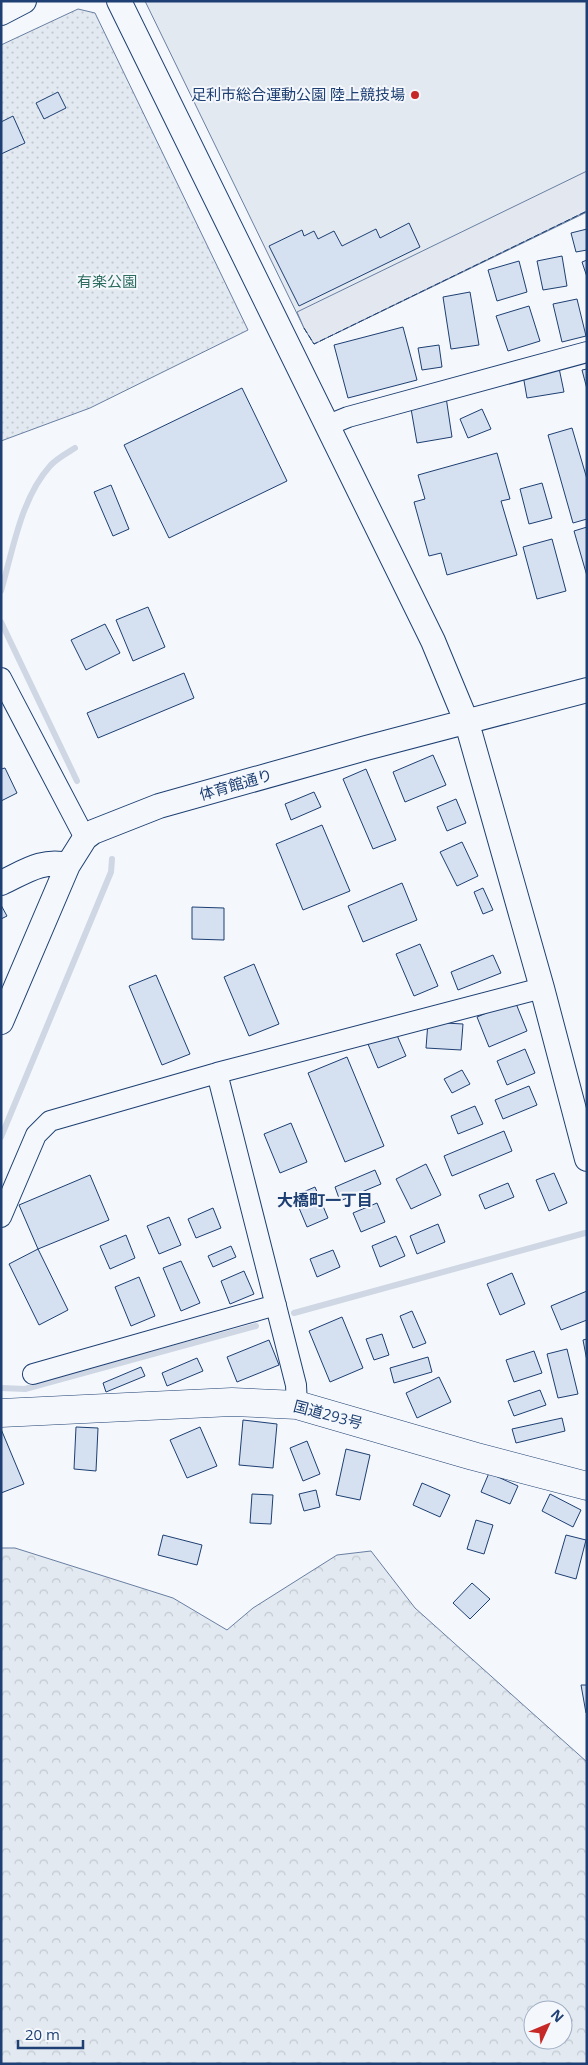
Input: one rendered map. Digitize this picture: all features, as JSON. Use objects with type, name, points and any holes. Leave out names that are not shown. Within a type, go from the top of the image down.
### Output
[{"type":"highway","name":"国道293号","points":[[1,1413],[232,1402],[297,1405],[473,1456],[587,1486]]},
{"type":"street","points":[[1,12],[24,1]]},
{"type":"street","points":[[119,1],[433,641],[467,722],[542,988],[587,1159]]},
{"type":"street","points":[[326,426],[348,416],[587,352]]},
{"type":"street","points":[[1,678],[85,838]]},
{"type":"street","name":"体育館通り","points":[[1,1022],[68,865],[85,838],[105,826],[159,806],[366,748],[587,690]]},
{"type":"street","points":[[1,883],[42,864],[54,862],[68,865]]},
{"type":"street","points":[[1,1217],[36,1135],[50,1121],[217,1072],[542,988]]},
{"type":"street","points":[[217,1072],[296,1385],[297,1405]]},
{"type":"street","points":[[33,1374],[276,1305]]},
{"type":"green space","points":[[145,1],[587,1],[587,212],[314,344],[304,328]]},
{"type":"green space","name":"有楽公園","points":[[78,9],[95,13],[248,330],[90,408],[1,441],[1,45]]},
{"type":"green space","points":[[1,1548],[15,1548],[173,1598],[227,1630],[253,1608],[337,1555],[371,1551],[415,1608],[587,1762],[587,2064],[1,2064]]},
{"type":"shaded area","points":[[587,171],[587,211],[314,344],[304,328],[297,312]]},
{"type":"building","points":[[58,92],[66,108],[44,119],[36,103]]},
{"type":"building","points":[[13,116],[25,143],[1,154],[1,122]]},
{"type":"building","points":[[409,223],[420,247],[299,306],[269,246],[302,230],[304,236],[314,231],[318,239],[334,231],[342,246],[376,229],[380,238]]},
{"type":"building","points":[[587,229],[587,250],[576,252],[571,233]]},
{"type":"building","points":[[562,256],[567,286],[543,290],[537,261]]},
{"type":"building","points":[[587,260],[587,277],[582,262]]},
{"type":"building","points":[[519,261],[527,292],[497,301],[488,270]]},
{"type":"building","points":[[470,292],[479,345],[451,349],[443,297]]},
{"type":"building","points":[[577,299],[586,336],[562,342],[553,304]]},
{"type":"building","points":[[529,306],[540,341],[508,351],[496,316]]},
{"type":"building","points":[[403,327],[417,380],[348,398],[334,345]]},
{"type":"building","points":[[439,345],[442,367],[422,370],[418,348]]},
{"type":"building","points":[[559,368],[564,392],[527,398],[523,375]]},
{"type":"building","points":[[587,369],[587,389],[582,370]]},
{"type":"building","points":[[242,388],[287,481],[169,538],[124,445]]},
{"type":"building","points":[[446,397],[452,437],[417,443],[410,403]]},
{"type":"building","points":[[482,409],[491,429],[468,438],[460,419]]},
{"type":"building","points":[[572,428],[587,479],[587,519],[573,523],[548,435]]},
{"type":"building","points":[[497,453],[510,499],[501,501],[517,555],[447,575],[441,553],[429,556],[414,502],[425,499],[418,475]]},
{"type":"building","points":[[542,483],[552,518],[529,524],[520,489]]},
{"type":"building","points":[[111,485],[129,529],[113,536],[94,492]]},
{"type":"building","points":[[587,527],[587,576],[574,531]]},
{"type":"building","points":[[552,539],[566,591],[537,599],[523,547]]},
{"type":"building","points":[[148,607],[165,647],[133,661],[116,620]]},
{"type":"building","points":[[105,624],[120,653],[86,670],[71,640]]},
{"type":"building","points":[[184,673],[194,698],[98,738],[87,713]]},
{"type":"building","points":[[433,755],[446,785],[405,802],[393,772]]},
{"type":"building","points":[[5,768],[17,793],[1,801],[1,769]]},
{"type":"building","points":[[366,769],[396,840],[373,849],[343,779]]},
{"type":"building","points":[[314,792],[321,807],[291,820],[285,804]]},
{"type":"building","points":[[456,799],[466,823],[447,831],[437,807]]},
{"type":"building","points":[[322,825],[350,891],[303,910],[276,844]]},
{"type":"building","points":[[462,842],[478,876],[457,886],[440,852]]},
{"type":"building","points":[[402,883],[417,920],[363,942],[348,906]]},
{"type":"building","points":[[483,888],[493,910],[483,914],[474,892]]},
{"type":"building","points":[[1,905],[7,916],[1,919]]},
{"type":"building","points":[[192,907],[224,908],[224,940],[192,939]]},
{"type":"building","points":[[420,944],[438,986],[414,996],[396,954]]},
{"type":"building","points":[[493,955],[501,973],[458,990],[451,972]]},
{"type":"building","points":[[254,964],[279,1024],[249,1036],[224,977]]},
{"type":"building","points":[[156,975],[190,1054],[162,1065],[129,986]]},
{"type":"building","points":[[515,1001],[527,1031],[489,1047],[477,1017]]},
{"type":"building","points":[[428,1022],[463,1024],[461,1050],[426,1048]]},
{"type":"building","points":[[396,1033],[406,1056],[378,1068],[368,1044]]},
{"type":"building","points":[[525,1049],[535,1073],[507,1085],[497,1061]]},
{"type":"building","points":[[347,1057],[384,1146],[345,1162],[308,1073]]},
{"type":"building","points":[[462,1070],[470,1084],[452,1093],[444,1079]]},
{"type":"building","points":[[529,1086],[537,1105],[503,1119],[495,1100]]},
{"type":"building","points":[[475,1106],[483,1124],[458,1134],[451,1116]]},
{"type":"building","points":[[291,1123],[307,1162],[280,1173],[264,1134]]},
{"type":"building","points":[[504,1131],[512,1151],[452,1176],[444,1156]]},
{"type":"building","points":[[426,1164],[441,1195],[411,1209],[396,1179]]},
{"type":"building","points":[[375,1170],[381,1184],[340,1201],[335,1187]]},
{"type":"building","points":[[554,1173],[567,1203],[549,1211],[536,1180]]},
{"type":"building","points":[[90,1175],[109,1220],[38,1249],[19,1205]]},
{"type":"building","points":[[508,1183],[514,1197],[485,1209],[479,1195]]},
{"type":"building","points":[[315,1187],[328,1218],[307,1227],[294,1196]]},
{"type":"building","points":[[377,1203],[385,1222],[361,1232],[353,1213]]},
{"type":"building","points":[[213,1208],[221,1228],[196,1238],[188,1219]]},
{"type":"building","points":[[169,1217],[181,1245],[159,1254],[147,1226]]},
{"type":"building","points":[[438,1224],[445,1242],[417,1254],[410,1236]]},
{"type":"building","points":[[126,1235],[135,1258],[110,1269],[100,1246]]},
{"type":"building","points":[[396,1236],[405,1256],[380,1267],[372,1246]]},
{"type":"building","points":[[231,1246],[236,1257],[213,1267],[208,1256]]},
{"type":"building","points":[[38,1249],[68,1310],[39,1325],[9,1264]]},
{"type":"building","points":[[333,1250],[340,1267],[317,1277],[310,1259]]},
{"type":"building","points":[[181,1261],[200,1303],[181,1311],[163,1268]]},
{"type":"building","points":[[244,1271],[254,1294],[230,1304],[221,1281]]},
{"type":"building","points":[[512,1273],[525,1304],[500,1315],[487,1284]]},
{"type":"building","points":[[139,1277],[155,1316],[131,1326],[115,1287]]},
{"type":"building","points":[[587,1291],[587,1320],[561,1330],[551,1306]]},
{"type":"building","points":[[412,1311],[426,1343],[413,1348],[400,1316]]},
{"type":"building","points":[[342,1317],[363,1368],[330,1382],[309,1331]]},
{"type":"building","points":[[382,1334],[389,1355],[374,1360],[366,1339]]},
{"type":"building","points":[[587,1339],[587,1361],[583,1340]]},
{"type":"building","points":[[269,1340],[279,1365],[237,1382],[227,1357]]},
{"type":"building","points":[[567,1349],[578,1394],[558,1398],[547,1354]]},
{"type":"building","points":[[534,1351],[542,1373],[514,1382],[506,1360]]},
{"type":"building","points":[[428,1357],[432,1372],[394,1383],[390,1368]]},
{"type":"building","points":[[197,1358],[203,1371],[167,1386],[162,1373]]},
{"type":"building","points":[[141,1367],[145,1376],[106,1392],[103,1383]]},
{"type":"building","points":[[439,1377],[451,1402],[417,1418],[406,1393]]},
{"type":"building","points":[[540,1390],[546,1405],[514,1416],[508,1401]]},
{"type":"building","points":[[562,1418],[565,1431],[516,1443],[512,1429]]},
{"type":"building","points":[[243,1420],[277,1424],[273,1468],[239,1465]]},
{"type":"building","points":[[76,1427],[98,1428],[96,1471],[74,1469]]},
{"type":"building","points":[[200,1427],[217,1466],[187,1478],[170,1440]]},
{"type":"building","points":[[1,1429],[24,1484],[1,1493]]},
{"type":"building","points":[[307,1441],[320,1474],[303,1481],[290,1448]]},
{"type":"building","points":[[346,1449],[370,1455],[360,1500],[336,1495]]},
{"type":"building","points":[[489,1473],[518,1486],[510,1504],[481,1492]]},
{"type":"building","points":[[422,1483],[450,1495],[440,1517],[413,1505]]},
{"type":"building","points":[[316,1490],[320,1507],[304,1511],[299,1494]]},
{"type":"building","points":[[252,1494],[273,1495],[271,1524],[250,1523]]},
{"type":"building","points":[[550,1494],[581,1510],[573,1527],[542,1511]]},
{"type":"building","points":[[476,1520],[493,1525],[484,1554],[467,1549]]},
{"type":"building","points":[[163,1535],[202,1545],[197,1565],[158,1555]]},
{"type":"building","points":[[566,1535],[586,1540],[576,1579],[555,1573]]},
{"type":"building","points":[[472,1583],[490,1599],[470,1619],[453,1603]]},
{"type":"building","points":[[581,1685],[587,1685],[587,1713],[586,1713]]},
{"type":"waterway","points":[[1,591],[19,525],[32,493],[50,466],[75,448]]},
{"type":"waterway","points":[[1,622],[77,781]]},
{"type":"waterway","points":[[1,1137],[111,872],[112,859]]},
{"type":"waterway","points":[[294,1313],[585,1233]]},
{"type":"waterway","points":[[1,1388],[25,1389],[256,1326]]},
{"type":"fence","points":[[304,328],[314,344],[587,211]]},
{"type":"place","name":"足利市総合運動公園 陸上競技場","points":[[415,95]]},
{"type":"district","name":"大橋町一丁目","points":[[325,1200]]}]
